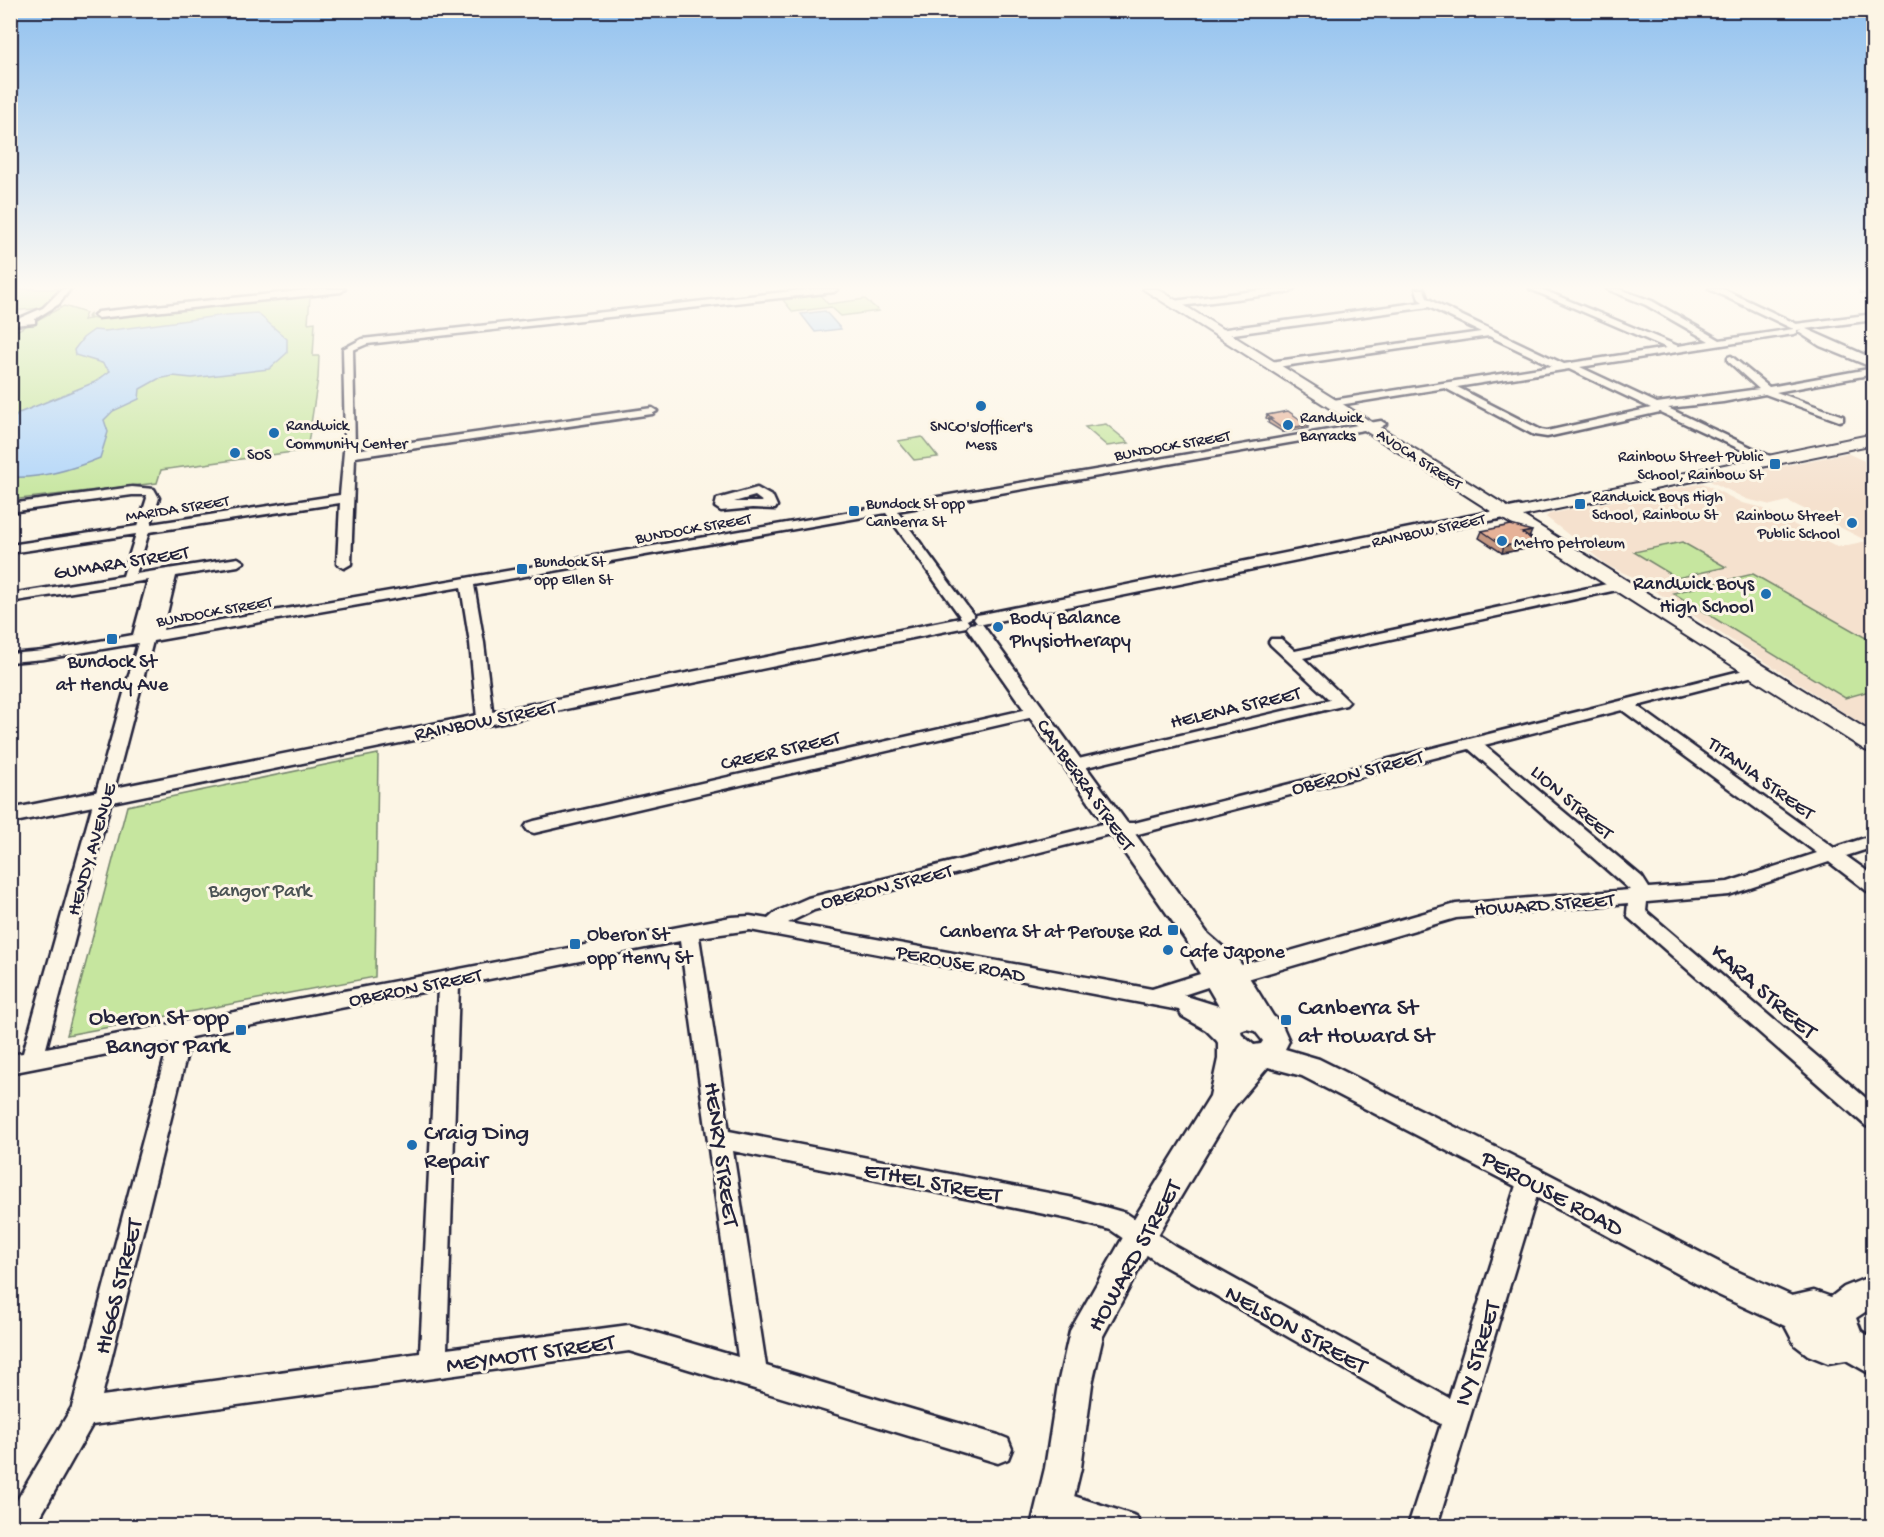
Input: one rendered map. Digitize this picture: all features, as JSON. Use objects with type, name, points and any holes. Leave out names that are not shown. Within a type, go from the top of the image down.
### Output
[{"type":"main road","name":"AVOCA STREET","points":[[1271,361],[1513,512],[1538,523],[1598,570],[1874,745]]},
{"type":"main road","name":"RAINBOW STREET","points":[[1513,512],[1874,439]]},
{"type":"street","points":[[344,564],[349,454],[348,361]]},
{"type":"street","points":[[1276,364],[1299,361]]},
{"type":"street","points":[[1552,361],[1660,407],[1770,460]]},
{"type":"street","points":[[1339,403],[1602,361]]},
{"type":"street","points":[[1733,361],[1765,391],[1839,418]]},
{"type":"street","points":[[1446,386],[1533,432],[1547,434],[1619,420],[1660,407],[1874,371]]},
{"type":"street","points":[[349,454],[652,411]]},
{"type":"street","name":"BUNDOCK STREET","points":[[10,658],[44,655],[147,638],[1375,425]]},
{"type":"street","points":[[10,508],[147,490],[153,498],[128,580]]},
{"type":"street","name":"MARIDA STREET","points":[[10,549],[346,496]]},
{"type":"street","name":"CANBERRA STREET","points":[[889,509],[1199,940],[1206,962],[1225,976],[1266,1043]]},
{"type":"street","name":"RAINBOW STREET","points":[[10,816],[485,718],[1513,512]]},
{"type":"street","name":"GUMARA STREET","points":[[10,598],[238,562]]},
{"type":"street","name":"HENDY AVENUE","points":[[32,1060],[147,638],[170,573]]},
{"type":"street","name":"HENDY AVENUE","points":[[147,638],[156,575]]},
{"type":"street","points":[[467,583],[477,643],[485,718]]},
{"type":"street","name":"HELENA STREET","points":[[1292,656],[1621,585]]},
{"type":"street","name":"HELENA STREET","points":[[1074,765],[1341,702],[1276,642]]},
{"type":"street","name":"OBERON STREET","points":[[10,1064],[730,924],[750,923],[771,927],[783,917],[808,905],[1106,830],[1140,828],[1756,671]]},
{"type":"street","name":"TITANIA STREET","points":[[1624,704],[1874,886]]},
{"type":"street","name":"CREER STREET","points":[[534,827],[1037,712]]},
{"type":"street","name":"LION STREET","points":[[1472,742],[1635,882],[1640,888],[1638,896]]},
{"type":"street","name":"HOWARD STREET","points":[[1225,976],[1456,911],[1478,907],[1729,888],[1830,854],[1874,842]]},
{"type":"street","name":"KARA STREET","points":[[1638,896],[1636,913],[1874,1119]]},
{"type":"street","name":"PEROUSE ROAD","points":[[771,927],[1175,1002],[1209,1022],[1234,1031],[1245,1054],[1266,1043],[1723,1281],[1799,1316],[1803,1329],[1823,1345],[1838,1347],[1840,1328]]},
{"type":"street","name":"HENRY STREET","points":[[689,933],[754,1375]]},
{"type":"street","name":"CANBERRA STREET","points":[[1225,976],[1236,1010],[1234,1031]]},
{"type":"street","name":"PEROUSE ROAD","points":[[1152,997],[1225,976]]},
{"type":"street","points":[[433,1365],[449,979]]},
{"type":"street","name":"HOWARD STREET","points":[[1224,1099],[1232,1059],[1234,1031]]},
{"type":"street","name":"HIGGS STREET","points":[[19,1527],[84,1412],[182,1032]]},
{"type":"street","name":"HOWARD STREET","points":[[1052,1516],[1063,1468],[1075,1384],[1087,1330],[1141,1235],[1224,1099],[1266,1043]]},
{"type":"street","name":"ETHEL STREET","points":[[721,1139],[1069,1208],[1117,1221],[1141,1235]]},
{"type":"street","name":"IVY STREET","points":[[1422,1527],[1530,1179]]},
{"type":"street","name":"NELSON STREET","points":[[1141,1235],[1166,1254],[1456,1417]]},
{"type":"street","points":[[1874,1290],[1855,1298],[1840,1328],[1874,1359]]},
{"type":"street","name":"MEYMOTT STREET","points":[[84,1412],[629,1338],[998,1449]]},
{"type":"street","points":[[1052,1516],[1126,1527]]},
{"type":"shaded area","name":"Randwick Boys High School","points":[[1847,453],[1873,465],[1873,731],[1633,577],[1608,566],[1546,517],[1549,514],[1703,483],[1742,503],[1760,507],[1838,547],[1867,541],[1788,501],[1771,505],[1746,499],[1710,481]]},
{"type":"green space","points":[[10,361],[319,361],[307,450],[161,470],[157,483],[11,500]]},
{"type":"green space","points":[[1106,424],[1129,443],[1107,446],[1085,427]]},
{"type":"green space","points":[[922,437],[938,457],[914,460],[898,441]]},
{"type":"green space","points":[[1682,542],[1726,567],[1677,578],[1634,552]]},
{"type":"green space","points":[[1753,574],[1873,642],[1873,690],[1845,698],[1673,593]]},
{"type":"green space","name":"Bangor Park","points":[[378,754],[375,977],[67,1035],[127,806]]},
{"type":"water","points":[[94,361],[278,361],[269,369],[192,378],[173,376],[158,379],[140,389],[139,399],[113,411],[104,420],[108,432],[100,458],[56,472],[11,477],[11,422],[19,413],[95,382],[110,371],[102,363]]},
{"type":"building","name":"Randwick Barracks","points":[[1288,411],[1308,425],[1283,429],[1267,415]]},
{"type":"building","points":[[1511,525],[1532,531],[1522,533],[1534,541],[1504,546],[1482,531]]},
{"type":"place","name":"SNCO's/Officer's Mess","points":[[981,406]]},
{"type":"place","name":"Randwick Barracks","points":[[1288,425]]},
{"type":"place","name":"Randwick Community Center","points":[[274,433]]},
{"type":"place","name":"SOS","points":[[235,453]]},
{"type":"place","name":"Rainbow Street Public School, Rainbow St","points":[[1775,464]]},
{"type":"place","name":"Randwick Boys High School, Rainbow St","points":[[1580,504]]},
{"type":"place","name":"Bundock St opp Canberra St","points":[[854,511]]},
{"type":"place","name":"Rainbow Street Public School","points":[[1852,523]]},
{"type":"place","name":"Metro petroleum","points":[[1502,541]]},
{"type":"place","name":"Bundock St opp Ellen St","points":[[522,569]]},
{"type":"place","name":"Randwick Boys High School","points":[[1766,594]]},
{"type":"place","name":"Body Balance Physiotherapy","points":[[998,627]]},
{"type":"place","name":"Bundock St at Hendy Ave","points":[[112,639]]},
{"type":"place","name":"Canberra St at Perouse Rd","points":[[1173,930]]},
{"type":"place","name":"Oberon St opp Henry St","points":[[575,944]]},
{"type":"place","name":"Cafe Japone","points":[[1168,950]]},
{"type":"place","name":"Canberra St at Howard St","points":[[1286,1020]]},
{"type":"place","name":"Oberon St opp Bangor Park","points":[[241,1030]]},
{"type":"place","name":"Craig Ding Repair","points":[[412,1145]]}]
